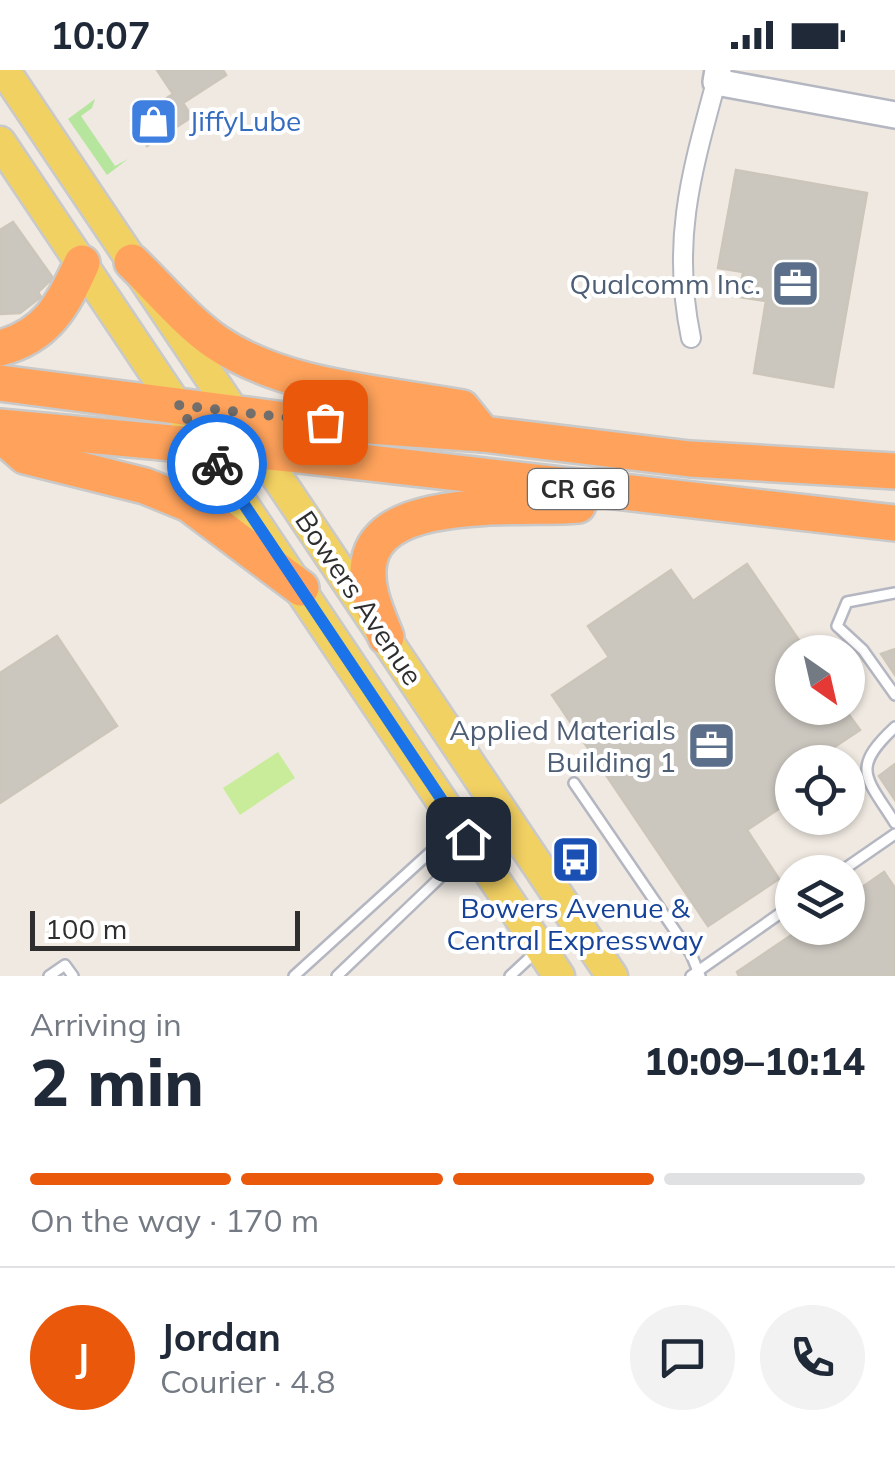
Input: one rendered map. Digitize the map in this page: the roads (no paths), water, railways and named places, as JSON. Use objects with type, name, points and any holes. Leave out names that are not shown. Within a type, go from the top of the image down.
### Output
[{"type":"highway","points":[[132,262],[214,340],[251,362],[301,378],[462,408],[483,434]]},
{"type":"highway","points":[[0,348],[26,340],[44,328],[64,304],[82,263]]},
{"type":"highway","name":"CR G6","points":[[0,383],[237,415],[483,434],[690,459],[895,471]]},
{"type":"highway","points":[[0,430],[25,456],[146,486],[189,504],[301,588]]},
{"type":"highway","name":"CR G6","points":[[0,430],[204,445],[895,523]]},
{"type":"highway","points":[[386,637],[369,588],[369,561],[380,540],[406,520],[452,510],[545,508],[649,498]]},
{"type":"main road","name":"Bowers Avenue","points":[[4,70],[612,976]]},
{"type":"main road","name":"Bowers Avenue","points":[[0,142],[558,976]]},
{"type":"street","points":[[691,338],[680,285],[690,177],[717,76],[895,115]]},
{"type":"lane","points":[[895,592],[847,602],[837,626],[863,650],[895,695]]},
{"type":"lane","points":[[895,727],[875,746],[865,762],[864,774],[895,823]]},
{"type":"lane","points":[[574,783],[692,954],[696,975],[775,918]]},
{"type":"lane","points":[[865,855],[895,834]]},
{"type":"lane","points":[[294,976],[436,847],[468,839]]},
{"type":"lane","points":[[337,976],[450,868],[468,839]]},
{"type":"lane","points":[[510,976],[540,949]]},
{"type":"lane","points":[[49,976],[65,965],[72,976]]},
{"type":"place","name":"JiffyLube","points":[[154,121]]},
{"type":"place","name":"Qualcomm Inc.","points":[[796,284]]},
{"type":"place","name":"Applied Materials Building 1","points":[[711,746]]},
{"type":"place","name":"Bowers Avenue & Central Expressway","points":[[575,860]]}]
